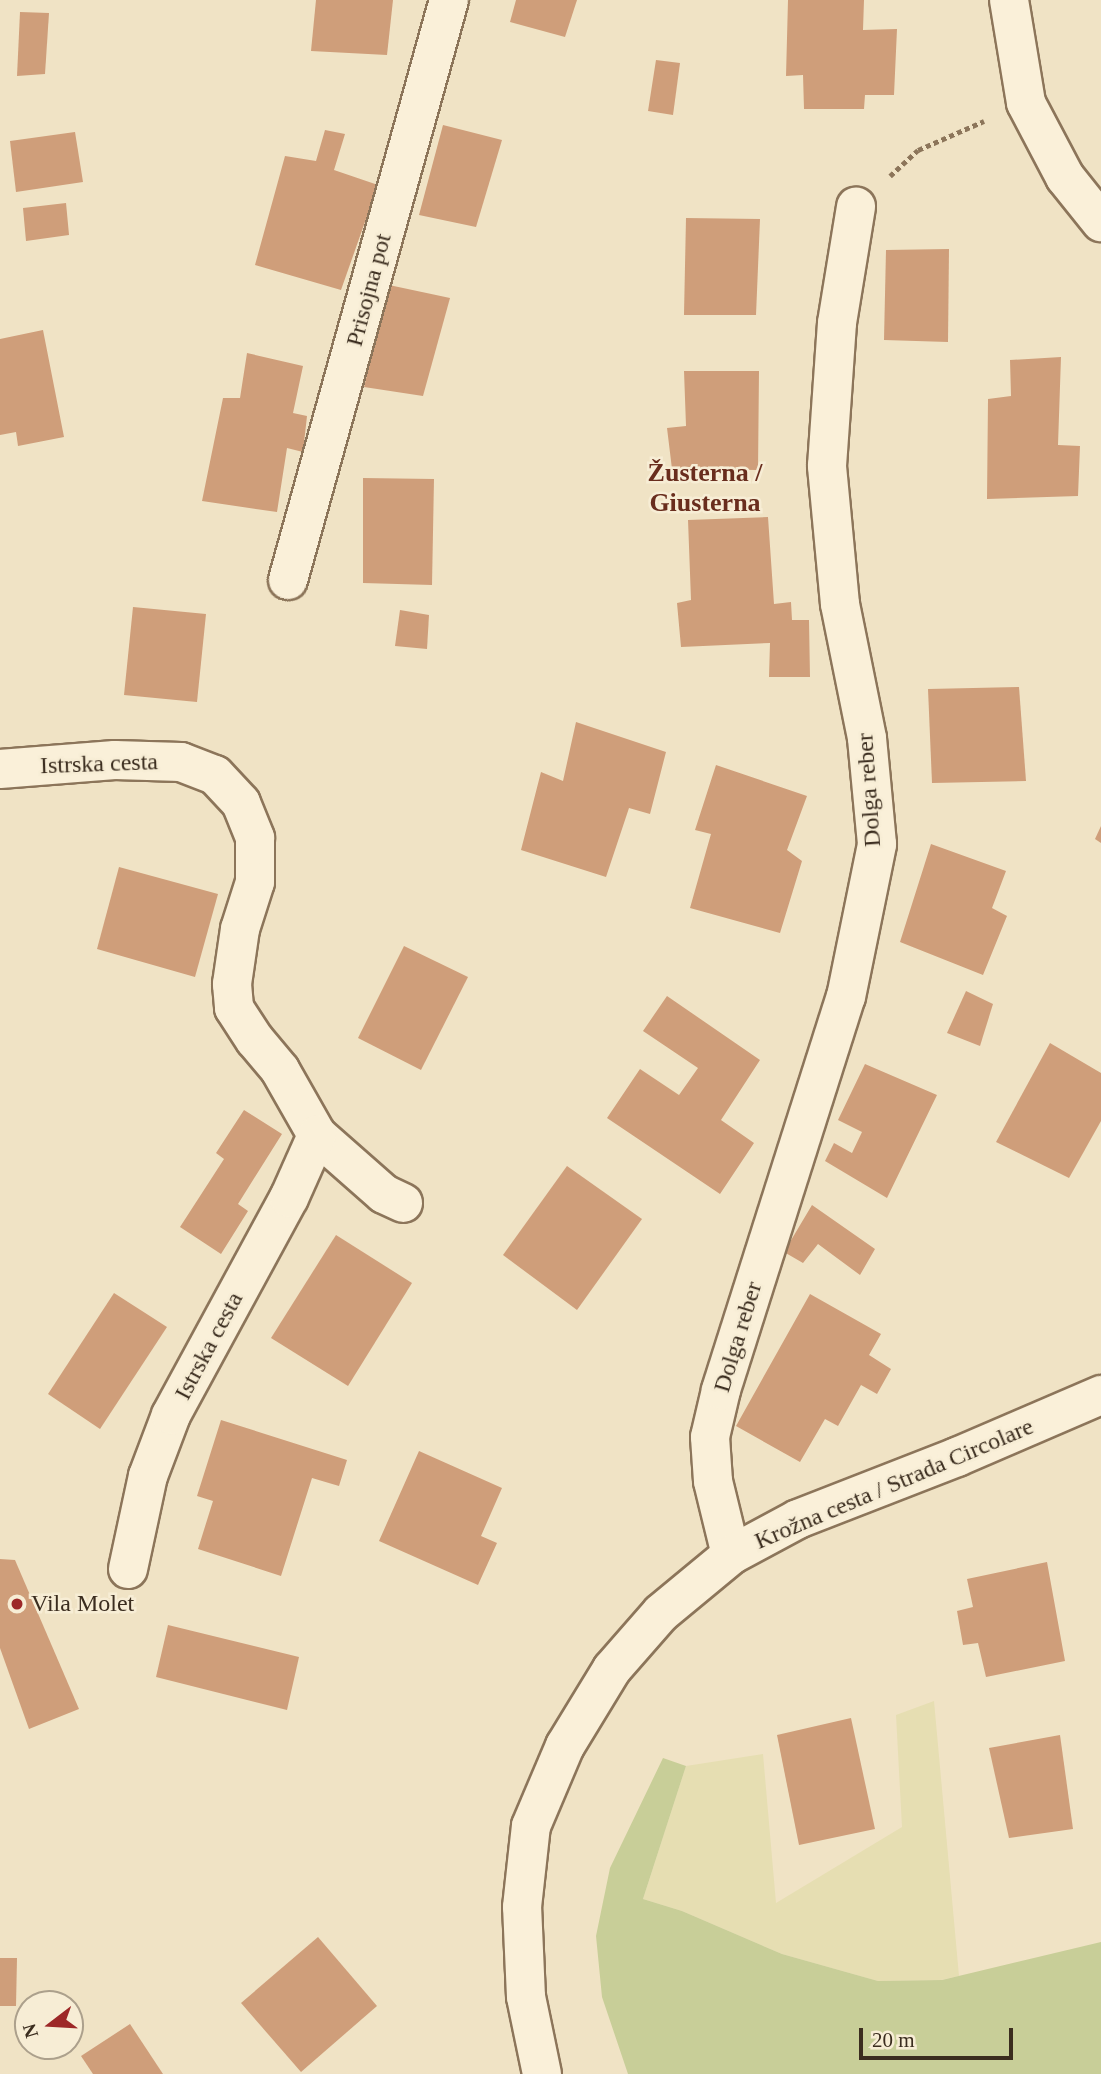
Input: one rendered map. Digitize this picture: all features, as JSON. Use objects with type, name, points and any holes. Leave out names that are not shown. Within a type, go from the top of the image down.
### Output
[{"type":"street","name":"Prisojna pot","points":[[288,580],[449,0]]},
{"type":"street","points":[[1009,0],[1026,103],[1065,177],[1101,222]]},
{"type":"street","name":"Dolga reber","points":[[731,1555],[713,1482],[710,1437],[725,1377],[846,997],[877,844],[867,738],[840,604],[827,466],[837,323],[856,207]]},
{"type":"street","name":"Istrska cesta","points":[[0,769],[115,760],[181,762],[215,775],[241,803],[256,838],[255,882],[240,929],[232,984],[234,1008],[255,1040],[280,1070],[317,1135],[384,1194],[402,1203]]},
{"type":"street","name":"Istrska cesta","points":[[128,1569],[148,1476],[172,1415],[289,1198],[317,1135]]},
{"type":"street","name":"Krožna cesta / Strada Circolare","points":[[542,2074],[526,1997],[522,1907],[531,1826],[565,1746],[612,1669],[661,1613],[731,1555],[798,1519],[957,1457],[1101,1395]]},
{"type":"path","points":[[856,207],[918,150],[1026,103]]},
{"type":"shaded area","points":[[934,1701],[959,1976],[941,1980],[878,1981],[782,1954],[682,1911],[643,1899],[686,1766],[763,1754],[776,1903],[902,1827],[896,1715]]},
{"type":"green space","points":[[663,1758],[686,1766],[643,1899],[682,1911],[782,1954],[878,1981],[942,1980],[1101,1942],[1101,2074],[628,2074],[602,1997],[596,1936],[610,1868]]},
{"type":"building","points":[[316,0],[393,0],[387,55],[311,51]]},
{"type":"building","points":[[516,0],[577,0],[565,37],[510,22]]},
{"type":"building","points":[[788,0],[864,0],[863,30],[897,29],[894,95],[865,95],[864,109],[804,109],[803,75],[786,76]]},
{"type":"building","points":[[20,12],[49,13],[45,74],[17,76]]},
{"type":"building","points":[[656,60],[680,63],[673,115],[648,111]]},
{"type":"building","points":[[443,125],[502,140],[476,227],[419,215]]},
{"type":"building","points":[[325,130],[345,134],[334,170],[378,185],[341,290],[255,265],[285,156],[316,161]]},
{"type":"building","points":[[75,132],[83,182],[16,192],[10,141]]},
{"type":"building","points":[[66,203],[69,235],[26,241],[23,208]]},
{"type":"building","points":[[686,218],[760,219],[756,315],[684,315]]},
{"type":"building","points":[[949,249],[948,342],[884,340],[886,250]]},
{"type":"building","points":[[389,285],[450,298],[423,396],[364,387]]},
{"type":"building","points":[[43,330],[64,437],[18,446],[16,432],[0,435],[0,339]]},
{"type":"building","points":[[247,353],[303,366],[293,413],[307,416],[303,452],[287,448],[277,512],[202,501],[223,398],[240,398]]},
{"type":"building","points":[[1061,357],[1058,445],[1080,446],[1078,496],[987,499],[988,399],[1011,396],[1010,360]]},
{"type":"building","points":[[684,371],[759,371],[758,470],[672,469],[667,428],[686,426]]},
{"type":"building","points":[[363,478],[434,479],[432,585],[363,583]]},
{"type":"building","points":[[768,517],[774,604],[791,602],[792,620],[809,620],[810,677],[769,677],[770,643],[681,647],[677,603],[691,600],[688,520]]},
{"type":"building","points":[[133,607],[206,614],[197,702],[124,695]]},
{"type":"building","points":[[400,610],[429,615],[427,649],[395,646]]},
{"type":"building","points":[[1019,687],[1026,781],[932,783],[928,689]]},
{"type":"building","points":[[576,722],[666,752],[650,814],[629,808],[606,877],[521,850],[541,772],[563,781]]},
{"type":"building","points":[[716,765],[807,796],[787,850],[802,861],[780,933],[690,908],[711,834],[695,830]]},
{"type":"building","points":[[1101,826],[1101,843],[1095,839]]},
{"type":"building","points":[[931,844],[1006,871],[992,908],[1007,916],[983,975],[900,942]]},
{"type":"building","points":[[119,867],[218,894],[195,977],[97,949]]},
{"type":"building","points":[[404,946],[468,977],[421,1070],[358,1038]]},
{"type":"building","points":[[966,991],[993,1004],[980,1046],[947,1033]]},
{"type":"building","points":[[667,996],[760,1060],[721,1120],[754,1143],[720,1194],[607,1118],[640,1069],[679,1095],[698,1068],[643,1031]]},
{"type":"building","points":[[1050,1043],[1101,1073],[1101,1121],[1069,1178],[996,1142]]},
{"type":"building","points":[[865,1064],[937,1095],[887,1198],[825,1161],[834,1143],[852,1153],[862,1132],[838,1120]]},
{"type":"building","points":[[244,1110],[282,1134],[238,1204],[248,1211],[221,1254],[180,1227],[224,1159],[216,1153]]},
{"type":"building","points":[[567,1166],[642,1219],[577,1310],[503,1255]]},
{"type":"building","points":[[812,1205],[875,1249],[860,1275],[818,1244],[803,1263],[784,1252]]},
{"type":"building","points":[[336,1235],[412,1283],[348,1386],[271,1338]]},
{"type":"building","points":[[114,1293],[167,1327],[100,1429],[48,1394]]},
{"type":"building","points":[[810,1294],[881,1334],[869,1355],[891,1369],[877,1394],[861,1385],[838,1426],[825,1419],[800,1462],[736,1426]]},
{"type":"building","points":[[221,1420],[347,1460],[339,1486],[312,1478],[281,1576],[198,1549],[213,1501],[197,1496]]},
{"type":"building","points":[[419,1451],[502,1488],[481,1536],[497,1543],[478,1585],[379,1541]]},
{"type":"building","name":"Vila Molet","points":[[0,1559],[15,1560],[79,1709],[29,1729],[0,1648]]},
{"type":"building","points":[[1047,1562],[1065,1661],[986,1677],[978,1643],[963,1645],[957,1611],[973,1607],[967,1579]]},
{"type":"building","points":[[168,1625],[299,1657],[287,1710],[156,1677]]},
{"type":"building","points":[[851,1718],[875,1829],[799,1845],[777,1735]]},
{"type":"building","points":[[1060,1735],[1073,1829],[1009,1838],[989,1748]]},
{"type":"building","points":[[318,1937],[377,2006],[301,2072],[241,2003]]},
{"type":"building","points":[[0,1958],[17,1958],[14,2006],[0,2006]]},
{"type":"building","points":[[130,2024],[163,2074],[93,2074],[84,2060],[84,2054]]},
{"type":"place","name":"Vila Molet","points":[[17,1604]]},
{"type":"district","name":"Žusterna / Giusterna","points":[[705,488]]}]
